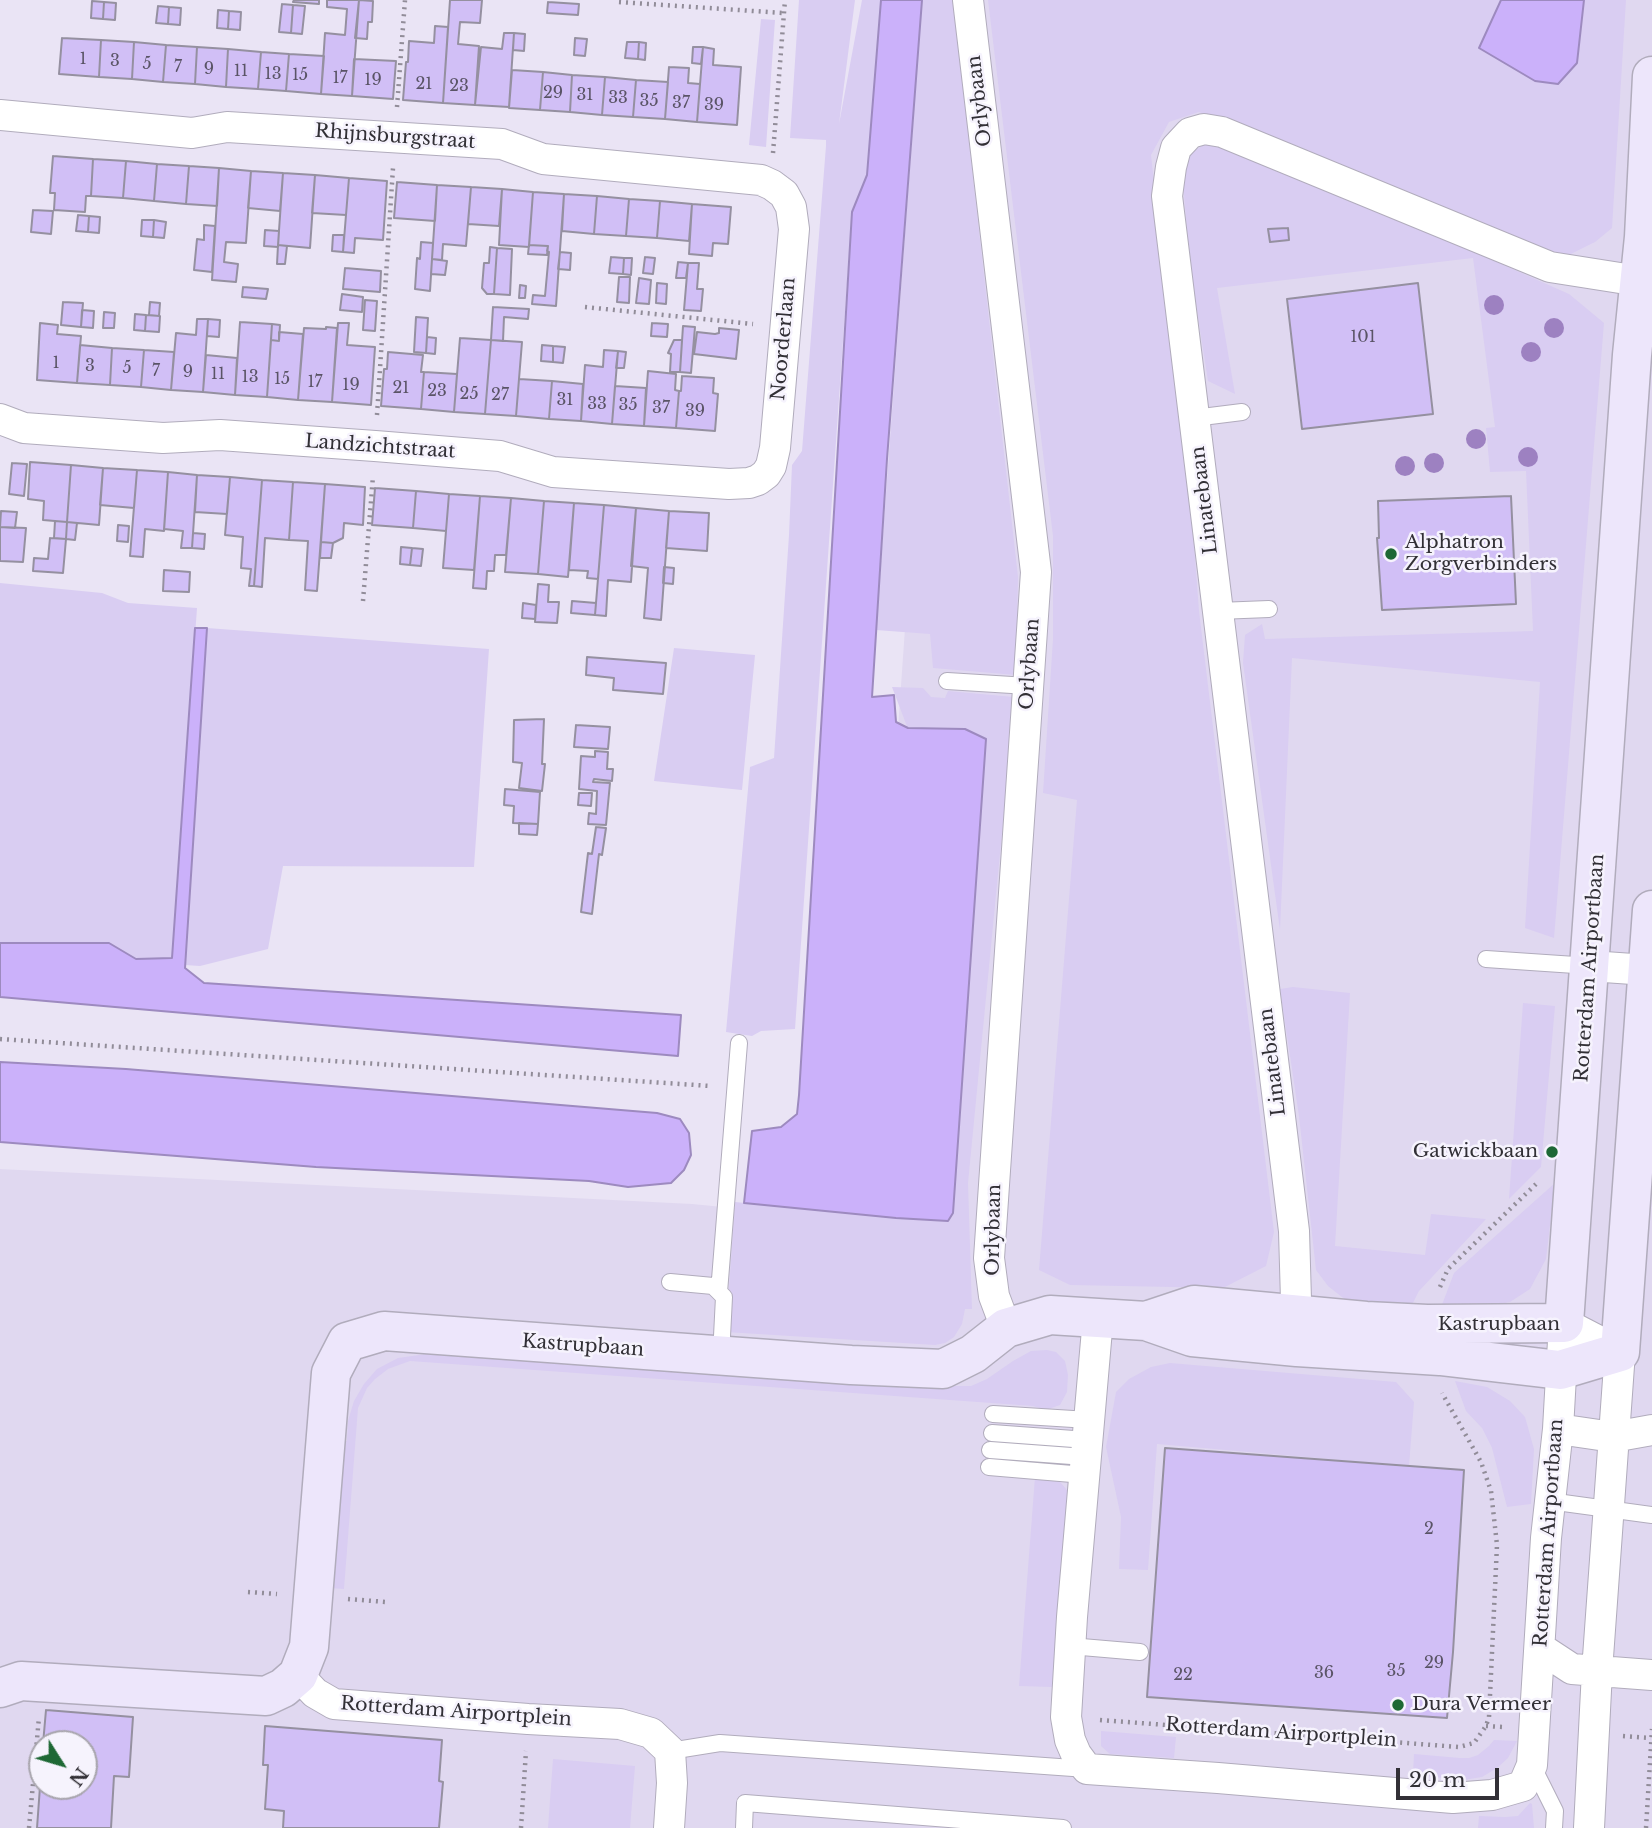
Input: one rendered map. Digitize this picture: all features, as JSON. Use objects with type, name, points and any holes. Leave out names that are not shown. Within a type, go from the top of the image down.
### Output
[{"type":"main road","name":"Rotterdam Airportbaan","points":[[1564,1322],[1590,966],[1642,356],[1639,281],[1644,237],[1652,76]]},
{"type":"main road","points":[[1620,1352],[1652,910]]},
{"type":"main road","name":"Kastrupbaan","points":[[298,1675],[309,1647],[331,1373],[347,1342],[384,1331],[943,1370],[973,1354],[1006,1328],[1050,1315],[1146,1321],[1192,1337],[1297,1331],[1434,1340],[1560,1370],[1620,1352]]},
{"type":"main road","name":"Kastrupbaan","points":[[1434,1340],[1564,1322]]},
{"type":"main road","points":[[0,1688],[21,1681],[266,1696],[283,1688],[298,1675]]},
{"type":"street","name":"Orlybaan","points":[[968,0],[1036,572],[989,1258],[994,1296],[1006,1328]]},
{"type":"street","name":"Rhijnsburgstraat","points":[[0,115],[192,133],[227,127],[502,144],[543,159],[761,180],[778,189]]},
{"type":"street","name":"Linatebaan","points":[[1297,1331],[1294,1231],[1167,196],[1176,148],[1191,133],[1204,129],[1222,132],[1550,267],[1639,281]]},
{"type":"street","name":"Noorderlaan","points":[[758,480],[771,467],[775,449],[794,229],[791,208],[778,189]]},
{"type":"street","name":"Landzichtstraat","points":[[0,419],[24,428],[163,438],[220,435],[500,456],[554,472],[729,484],[758,480]]},
{"type":"street","points":[[1590,966],[1647,971]]},
{"type":"street","points":[[1098,1318],[1066,1717],[1069,1740],[1087,1769],[1453,1798],[1492,1795],[1523,1786],[1532,1765]]},
{"type":"street","name":"Kastrupbaan","points":[[1564,1322],[1620,1352]]},
{"type":"street","name":"Rotterdam Airportbaan","points":[[1532,1765],[1564,1322]]},
{"type":"street","points":[[1589,1828],[1597,1671],[1620,1352]]},
{"type":"street","points":[[1558,1429],[1613,1437],[1652,1430]]},
{"type":"street","points":[[1540,1648],[1572,1669],[1652,1675]]},
{"type":"street","name":"Rotterdam Airportplein","points":[[298,1675],[315,1693],[334,1704],[620,1724],[651,1733],[670,1751]]},
{"type":"street","points":[[668,1828],[672,1783],[670,1751]]},
{"type":"lane","points":[[1195,418],[1242,412]]},
{"type":"lane","points":[[1218,611],[1269,609]]},
{"type":"lane","points":[[947,681],[1028,686]]},
{"type":"lane","points":[[1486,958],[1590,966]]},
{"type":"lane","points":[[719,1292],[739,1043]]},
{"type":"lane","points":[[670,1282],[713,1286],[724,1297],[721,1356]]},
{"type":"lane","points":[[993,1414],[1086,1448]]},
{"type":"lane","points":[[992,1433],[1086,1448]]},
{"type":"lane","points":[[990,1450],[1086,1448]]},
{"type":"lane","points":[[989,1467],[1086,1448]]},
{"type":"lane","points":[[1549,1501],[1652,1516]]},
{"type":"lane","points":[[1070,1646],[1140,1651]]},
{"type":"lane","points":[[670,1751],[720,1743],[1087,1769]]},
{"type":"lane","points":[[1532,1765],[1555,1811],[1554,1828]]},
{"type":"lane","points":[[744,1828],[746,1803],[1063,1828]]},
{"type":"path","points":[[363,601],[405,0]]},
{"type":"path","points":[[778,189],[773,147],[785,0]]},
{"type":"path","points":[[619,2],[783,13]]},
{"type":"path","points":[[585,307],[785,327]]},
{"type":"path","points":[[0,1039],[736,1088]]},
{"type":"path","points":[[1434,1340],[1433,1304],[1448,1269],[1537,1183]]},
{"type":"path","name":"Rotterdam Airportplein","points":[[1066,1717],[1459,1747],[1474,1743],[1489,1717],[1497,1545],[1491,1491],[1481,1462],[1442,1395],[1434,1340]]},
{"type":"path","points":[[29,1828],[40,1707]]},
{"type":"path","points":[[521,1828],[528,1719]]},
{"type":"path","points":[[1646,1828],[1652,1728]]},
{"type":"shaded area","points":[[799,0],[855,0],[839,124],[862,0],[881,0],[867,176],[852,212],[795,1029],[761,1031],[752,1036],[726,1032],[750,767],[774,758],[792,465],[802,451],[826,146],[826,140],[790,138]]},
{"type":"shaded area","points":[[881,0],[922,0],[872,697],[894,695],[896,722],[908,728],[965,729],[986,739],[953,1213],[948,1221],[744,1203],[752,1131],[781,1127],[797,1114],[852,212],[867,175]]},
{"type":"shaded area","points":[[922,0],[953,0],[1018,577],[1016,675],[933,668],[930,634],[876,630]]},
{"type":"shaded area","points":[[949,0],[1652,0],[1652,1828],[0,1828],[0,1169],[692,1204],[827,1217],[875,1057]]},
{"type":"shaded area","points":[[988,0],[1501,0],[1480,48],[1577,63],[1584,0],[1626,0],[1612,228],[1595,242],[1571,254],[1537,254],[1199,112],[1169,122],[1151,155],[1199,611],[1274,1232],[1266,1266],[1223,1288],[1070,1285],[1039,1270],[1077,800],[1043,793],[1053,639],[1053,536]]},
{"type":"shaded area","points":[[1501,0],[1584,0],[1577,63],[1558,84],[1535,81],[1479,48]]},
{"type":"shaded area","points":[[761,19],[775,20],[766,147],[749,145]]},
{"type":"shaded area","points":[[1209,141],[1246,151],[1569,294],[1604,323],[1554,938],[1525,928],[1540,682],[1292,658],[1280,930],[1243,663],[1245,635],[1262,624],[1265,639],[1533,631],[1526,471],[1490,472],[1486,428],[1495,427],[1473,258],[1217,288],[1235,394],[1208,381],[1190,266],[1182,171],[1189,155]]},
{"type":"shaded area","points":[[0,583],[102,593],[128,603],[197,608],[172,958],[136,959],[108,943],[0,943]]},
{"type":"shaded area","points":[[195,628],[207,628],[185,968],[204,983],[681,1015],[678,1056],[0,997],[0,943],[109,943],[136,959],[172,958]]},
{"type":"shaded area","points":[[207,628],[489,649],[474,867],[283,866],[268,949],[200,966],[185,965]]},
{"type":"shaded area","points":[[674,648],[755,655],[742,790],[654,781]]},
{"type":"shaded area","points":[[892,687],[923,688],[931,697],[945,698],[948,691],[1014,697],[968,1183],[972,1309],[965,1309],[962,1324],[954,1337],[935,1345],[726,1332],[735,1202],[948,1221],[965,729],[908,729]]},
{"type":"shaded area","points":[[1293,987],[1350,993],[1335,1246],[1425,1255],[1431,1214],[1486,1219],[1419,1291],[1411,1307],[1356,1308],[1328,1286],[1316,1270],[1299,1116],[1280,989]]},
{"type":"shaded area","points":[[1523,1003],[1555,1006],[1541,1167],[1509,1199]]},
{"type":"shaded area","points":[[0,1062],[126,1069],[657,1113],[680,1119],[689,1133],[691,1155],[684,1170],[671,1183],[628,1187],[589,1181],[316,1167],[0,1142]]},
{"type":"shaded area","points":[[1555,1183],[1546,1259],[1530,1289],[1510,1302],[1440,1310],[1454,1273]]},
{"type":"shaded area","points":[[1031,1351],[1056,1352],[1065,1361],[1068,1375],[1067,1392],[1060,1405],[1046,1410],[1033,1406],[410,1361],[388,1369],[375,1379],[367,1388],[358,1408],[344,1589],[330,1588],[341,1441],[347,1441],[348,1421],[354,1401],[364,1384],[377,1369],[398,1358],[426,1354],[492,1359],[492,1354],[933,1386],[971,1386]]},
{"type":"shaded area","points":[[1170,1363],[1396,1382],[1414,1402],[1409,1466],[1157,1444],[1148,1570],[1119,1569],[1121,1517],[1106,1447],[1116,1392],[1129,1379],[1151,1367]]},
{"type":"shaded area","points":[[1455,1381],[1487,1387],[1510,1401],[1525,1417],[1534,1449],[1531,1504],[1507,1507],[1492,1448],[1482,1428],[1466,1411]]},
{"type":"shaded area","points":[[1035,1477],[1049,1477],[1060,1482],[1067,1490],[1069,1503],[1052,1687],[1019,1686]]},
{"type":"shaded area","points":[[1101,1731],[1176,1737],[1174,1758],[1110,1754],[1101,1746]]},
{"type":"shaded area","points":[[1494,1740],[1517,1741],[1508,1758],[1482,1777],[1464,1780],[1413,1775],[1414,1754],[1469,1758],[1478,1755]]},
{"type":"shaded area","points":[[553,1759],[635,1766],[630,1828],[548,1828]]},
{"type":"shaded area","points":[[1530,1803],[1534,1828],[1478,1828],[1479,1816],[1518,1816]]},
{"type":"building","points":[[319,0],[319,4],[293,2]]},
{"type":"building","points":[[327,0],[359,0],[352,96],[321,94],[325,33],[345,35],[347,9],[327,7]]},
{"type":"building","points":[[359,0],[373,1],[372,22],[368,22],[367,39],[355,38]]},
{"type":"building","points":[[450,0],[482,0],[480,23],[460,22],[458,44],[479,46],[475,105],[443,103]]},
{"type":"building","points":[[92,1],[104,2],[103,19],[91,18]]},
{"type":"building","points":[[104,2],[116,3],[115,20],[103,19]]},
{"type":"building","points":[[548,2],[579,4],[578,15],[547,13]]},
{"type":"building","points":[[282,4],[293,5],[291,33],[279,32]]},
{"type":"building","points":[[293,5],[305,6],[302,34],[291,33]]},
{"type":"building","points":[[158,6],[169,7],[168,24],[156,23]]},
{"type":"building","points":[[169,7],[181,8],[180,25],[168,24]]},
{"type":"building","points":[[218,10],[229,11],[228,29],[217,28]]},
{"type":"building","points":[[229,11],[241,12],[240,30],[228,29]]},
{"type":"building","points":[[435,26],[448,27],[443,103],[403,100],[409,41],[434,43]]},
{"type":"building","points":[[504,33],[514,33],[509,107],[475,105],[481,47],[502,49]]},
{"type":"building","points":[[514,33],[525,34],[524,51],[513,50]]},
{"type":"building","points":[[62,38],[101,40],[99,77],[59,74]]},
{"type":"building","points":[[575,38],[587,39],[585,56],[574,55]]},
{"type":"building","points":[[101,40],[134,42],[132,79],[99,77]]},
{"type":"building","points":[[134,42],[166,45],[163,82],[132,79]]},
{"type":"building","points":[[627,42],[639,42],[638,59],[625,58]]},
{"type":"building","points":[[639,42],[646,43],[645,60],[638,59]]},
{"type":"building","points":[[166,45],[197,47],[195,84],[163,82]]},
{"type":"building","points":[[197,47],[228,49],[226,87],[195,84]]},
{"type":"building","points":[[693,47],[703,47],[701,64],[692,63]]},
{"type":"building","points":[[703,47],[714,49],[713,65],[741,67],[737,125],[697,122]]},
{"type":"building","points":[[228,49],[261,52],[258,89],[226,87]]},
{"type":"building","points":[[261,52],[289,54],[286,91],[258,89]]},
{"type":"building","points":[[289,54],[324,56],[321,94],[286,91]]},
{"type":"building","points":[[354,59],[396,61],[393,99],[352,96]]},
{"type":"building","points":[[669,67],[689,68],[688,83],[700,84],[697,122],[665,119]]},
{"type":"building","points":[[512,70],[543,72],[540,110],[509,108]]},
{"type":"building","points":[[543,72],[572,75],[570,112],[540,110]]},
{"type":"building","points":[[572,75],[605,77],[602,115],[570,112]]},
{"type":"building","points":[[605,77],[636,80],[633,117],[602,115]]},
{"type":"building","points":[[636,80],[668,82],[665,119],[633,117]]},
{"type":"building","points":[[53,156],[93,159],[91,196],[86,196],[85,212],[54,210],[55,193],[50,193]]},
{"type":"building","points":[[93,159],[126,161],[123,198],[91,196]]},
{"type":"building","points":[[126,161],[157,164],[154,201],[123,198]]},
{"type":"building","points":[[157,164],[189,166],[186,204],[154,201]]},
{"type":"building","points":[[189,166],[219,168],[217,206],[186,204]]},
{"type":"building","points":[[219,168],[251,171],[246,243],[226,242],[224,262],[238,264],[236,282],[212,280]]},
{"type":"building","points":[[251,171],[283,173],[280,211],[248,208]]},
{"type":"building","points":[[283,173],[315,175],[310,248],[278,245]]},
{"type":"building","points":[[315,175],[349,178],[346,215],[312,213]]},
{"type":"building","points":[[349,178],[387,181],[383,240],[355,238],[354,253],[343,252]]},
{"type":"building","points":[[397,182],[437,185],[435,221],[394,218]]},
{"type":"building","points":[[437,185],[471,187],[466,246],[443,244],[442,260],[432,259]]},
{"type":"building","points":[[471,187],[502,189],[499,226],[468,224]]},
{"type":"building","points":[[502,189],[533,192],[529,247],[499,245]]},
{"type":"building","points":[[533,192],[564,194],[556,306],[532,304],[533,295],[545,296],[549,252],[548,246],[529,245]]},
{"type":"building","points":[[564,194],[597,196],[594,234],[562,231]]},
{"type":"building","points":[[597,196],[629,199],[626,236],[594,234]]},
{"type":"building","points":[[629,199],[660,201],[657,238],[626,236]]},
{"type":"building","points":[[660,201],[692,204],[689,241],[657,238]]},
{"type":"building","points":[[692,204],[731,207],[728,244],[713,243],[712,256],[689,254]]},
{"type":"building","points":[[33,210],[53,211],[51,234],[31,232]]},
{"type":"building","points":[[78,215],[89,216],[88,232],[76,231]]},
{"type":"building","points":[[89,216],[100,217],[99,233],[88,232]]},
{"type":"building","points":[[142,220],[154,220],[153,237],[141,236]]},
{"type":"building","points":[[154,220],[166,222],[164,238],[153,237]]},
{"type":"building","points":[[204,225],[215,226],[212,272],[194,270],[197,239],[204,240]]},
{"type":"building","points":[[1288,228],[1289,240],[1270,242],[1268,229]]},
{"type":"building","points":[[265,230],[279,231],[278,247],[264,246]]},
{"type":"building","points":[[333,235],[344,235],[343,252],[332,251]]},
{"type":"building","points":[[421,242],[433,243],[430,291],[415,289]]},
{"type":"building","points":[[278,245],[287,246],[285,264],[277,264]]},
{"type":"building","points":[[529,245],[548,246],[547,255],[528,254]]},
{"type":"building","points":[[490,247],[497,248],[494,294],[487,294],[482,288],[484,263],[489,263]]},
{"type":"building","points":[[497,248],[512,249],[510,295],[494,294]]},
{"type":"building","points":[[560,252],[571,253],[570,270],[558,269]]},
{"type":"building","points":[[611,257],[624,258],[623,274],[609,273]]},
{"type":"building","points":[[645,257],[655,258],[653,274],[643,273]]},
{"type":"building","points":[[624,258],[632,258],[631,275],[623,274]]},
{"type":"building","points":[[432,259],[447,261],[445,275],[431,274]]},
{"type":"building","points":[[678,262],[688,263],[686,278],[676,278]]},
{"type":"building","points":[[688,263],[699,263],[697,289],[703,289],[701,311],[684,310]]},
{"type":"building","points":[[345,268],[381,271],[380,292],[343,289]]},
{"type":"building","points":[[619,277],[630,277],[629,303],[617,302]]},
{"type":"building","points":[[639,278],[651,280],[649,304],[636,303]]},
{"type":"building","points":[[657,283],[667,284],[666,304],[656,303]]},
{"type":"building","points":[[1418,283],[1433,414],[1302,429],[1287,299]]},
{"type":"building","points":[[520,285],[526,286],[525,298],[519,298]]},
{"type":"building","points":[[243,287],[268,289],[266,299],[242,297]]},
{"type":"building","points":[[342,294],[363,297],[362,312],[340,310]]},
{"type":"building","points":[[365,300],[377,301],[375,331],[363,330]]},
{"type":"building","points":[[63,302],[83,303],[81,327],[61,325]]},
{"type":"building","points":[[150,302],[160,303],[159,316],[149,315]]},
{"type":"building","points":[[493,307],[529,309],[528,319],[504,317],[503,341],[491,340]]},
{"type":"building","points":[[82,310],[94,311],[93,328],[81,327]]},
{"type":"building","points":[[104,312],[115,313],[114,328],[103,328]]},
{"type":"building","points":[[135,314],[146,315],[145,331],[134,330]]},
{"type":"building","points":[[146,315],[160,316],[159,332],[145,331]]},
{"type":"building","points":[[416,317],[428,318],[426,353],[414,352]]},
{"type":"building","points":[[197,319],[208,319],[203,392],[171,390],[176,333],[196,335]]},
{"type":"building","points":[[208,319],[220,320],[219,337],[207,336]]},
{"type":"building","points":[[240,322],[272,324],[267,397],[235,395]]},
{"type":"building","points":[[40,323],[58,325],[57,334],[81,336],[77,383],[37,380]]},
{"type":"building","points":[[338,323],[349,323],[347,345],[375,347],[371,405],[332,402]]},
{"type":"building","points":[[652,323],[668,324],[667,337],[651,336]]},
{"type":"building","points":[[272,324],[280,325],[279,341],[271,340]]},
{"type":"building","points":[[683,326],[695,327],[691,373],[680,372]]},
{"type":"building","points":[[304,328],[337,328],[332,402],[298,400]]},
{"type":"building","points":[[719,328],[739,330],[736,359],[694,354],[697,332],[715,334],[719,333]]},
{"type":"building","points":[[279,332],[303,334],[298,400],[267,397],[271,340],[279,341]]},
{"type":"building","points":[[427,337],[436,338],[435,354],[426,353]]},
{"type":"building","points":[[460,338],[491,340],[485,414],[454,412]]},
{"type":"building","points":[[491,340],[522,342],[516,416],[485,414]]},
{"type":"building","points":[[674,340],[682,340],[680,372],[670,372],[671,354],[668,353]]},
{"type":"building","points":[[80,345],[112,348],[110,385],[77,383]]},
{"type":"building","points":[[542,345],[553,346],[553,362],[541,361]]},
{"type":"building","points":[[553,346],[565,347],[563,363],[553,362]]},
{"type":"building","points":[[112,348],[144,350],[141,387],[110,385]]},
{"type":"building","points":[[144,350],[174,352],[171,390],[141,387]]},
{"type":"building","points":[[604,350],[618,351],[612,424],[581,421],[585,365],[603,367]]},
{"type":"building","points":[[618,351],[626,352],[624,368],[616,368]]},
{"type":"building","points":[[388,352],[423,355],[421,409],[381,406]]},
{"type":"building","points":[[206,355],[237,358],[235,395],[203,392]]},
{"type":"building","points":[[648,371],[676,374],[675,390],[679,391],[676,428],[644,426]]},
{"type":"building","points":[[424,372],[457,374],[454,412],[421,409]]},
{"type":"building","points":[[682,376],[714,378],[713,393],[718,394],[715,431],[676,428]]},
{"type":"building","points":[[519,379],[552,381],[549,419],[516,416]]},
{"type":"building","points":[[552,381],[583,384],[581,421],[549,419]]},
{"type":"building","points":[[615,386],[646,388],[644,426],[612,424]]},
{"type":"building","points":[[30,462],[71,465],[67,522],[43,520],[44,501],[28,499]]},
{"type":"building","points":[[12,463],[27,464],[24,496],[9,494]]},
{"type":"building","points":[[71,465],[103,468],[99,525],[67,522]]},
{"type":"building","points":[[103,468],[137,470],[134,508],[100,505]]},
{"type":"building","points":[[137,470],[168,472],[164,531],[145,529],[143,557],[130,556]]},
{"type":"building","points":[[168,472],[197,475],[192,548],[181,548],[183,531],[164,529]]},
{"type":"building","points":[[197,475],[230,477],[227,514],[195,512]]},
{"type":"building","points":[[230,477],[262,480],[254,586],[249,586],[251,569],[241,568],[243,537],[225,535]]},
{"type":"building","points":[[262,480],[293,482],[289,540],[265,538],[262,587],[254,586]]},
{"type":"building","points":[[293,482],[325,484],[317,591],[305,590],[308,541],[289,540]]},
{"type":"building","points":[[325,484],[365,487],[363,525],[344,523],[343,538],[333,543],[321,542]]},
{"type":"building","points":[[375,488],[416,491],[413,528],[372,525]]},
{"type":"building","points":[[416,491],[449,494],[446,531],[413,528]]},
{"type":"building","points":[[449,494],[480,496],[474,570],[443,568]]},
{"type":"building","points":[[480,496],[511,498],[506,555],[495,555],[494,571],[487,571],[486,589],[473,588]]},
{"type":"building","points":[[1511,496],[1516,604],[1382,610],[1377,538],[1378,501]]},
{"type":"building","points":[[511,498],[544,501],[538,574],[505,572]]},
{"type":"building","points":[[544,501],[574,503],[568,577],[538,574]]},
{"type":"building","points":[[574,503],[604,505],[598,579],[587,578],[588,571],[569,570]]},
{"type":"building","points":[[604,505],[636,508],[631,582],[608,580],[606,616],[595,615]]},
{"type":"building","points":[[636,508],[669,511],[661,620],[644,618],[648,568],[631,566]]},
{"type":"building","points":[[1,511],[17,512],[15,528],[0,527]]},
{"type":"building","points":[[669,511],[709,513],[707,551],[666,548]]},
{"type":"building","points":[[55,521],[67,522],[66,539],[54,538]]},
{"type":"building","points":[[67,522],[77,523],[75,540],[66,539]]},
{"type":"building","points":[[118,525],[129,526],[128,542],[117,541]]},
{"type":"building","points":[[0,527],[26,528],[23,562],[0,561]]},
{"type":"building","points":[[193,533],[205,534],[204,549],[192,548]]},
{"type":"building","points":[[50,538],[66,539],[63,573],[33,571],[34,558],[48,559]]},
{"type":"building","points":[[321,542],[333,543],[331,558],[320,558]]},
{"type":"building","points":[[401,547],[412,548],[410,565],[400,564]]},
{"type":"building","points":[[412,548],[423,549],[421,566],[410,565]]},
{"type":"building","points":[[664,567],[674,568],[673,584],[663,583]]},
{"type":"building","points":[[164,570],[190,572],[189,592],[163,591]]},
{"type":"building","points":[[538,584],[549,585],[548,602],[559,602],[557,623],[535,622]]},
{"type":"building","points":[[572,601],[596,603],[595,615],[571,613]]},
{"type":"building","points":[[523,603],[536,605],[535,619],[522,618]]},
{"type":"building","points":[[587,657],[666,663],[663,694],[613,690],[614,678],[586,675]]},
{"type":"building","points":[[544,719],[542,764],[545,764],[542,791],[519,788],[522,763],[513,762],[514,720]]},
{"type":"building","points":[[576,725],[610,727],[608,749],[574,747]]},
{"type":"building","points":[[595,751],[608,752],[607,769],[613,769],[612,781],[594,779],[593,782],[610,783],[606,825],[588,824],[589,813],[596,814],[597,791],[579,789],[581,756],[595,757]]},
{"type":"building","points":[[505,789],[540,792],[538,824],[513,823],[514,806],[504,805]]},
{"type":"building","points":[[579,793],[592,793],[591,806],[578,805]]},
{"type":"building","points":[[519,823],[538,824],[537,835],[519,834]]},
{"type":"building","points":[[596,827],[606,828],[602,855],[599,854],[592,914],[581,912],[588,853],[592,854]]},
{"type":"building","points":[[1165,1448],[1464,1470],[1447,1718],[1147,1697]]},
{"type":"building","points":[[46,1710],[133,1717],[129,1777],[114,1776],[111,1828],[37,1828],[39,1800],[98,1800],[98,1730],[44,1730]]},
{"type":"building","points":[[265,1726],[442,1740],[439,1781],[443,1782],[439,1828],[283,1828],[284,1811],[265,1809],[268,1765],[263,1765]]},
{"type":"place","name":"Alphatron Zorgverbinders","points":[[1391,554]]},
{"type":"place","name":"Gatwickbaan","points":[[1552,1152]]},
{"type":"place","name":"Dura Vermeer","points":[[1398,1705]]}]
